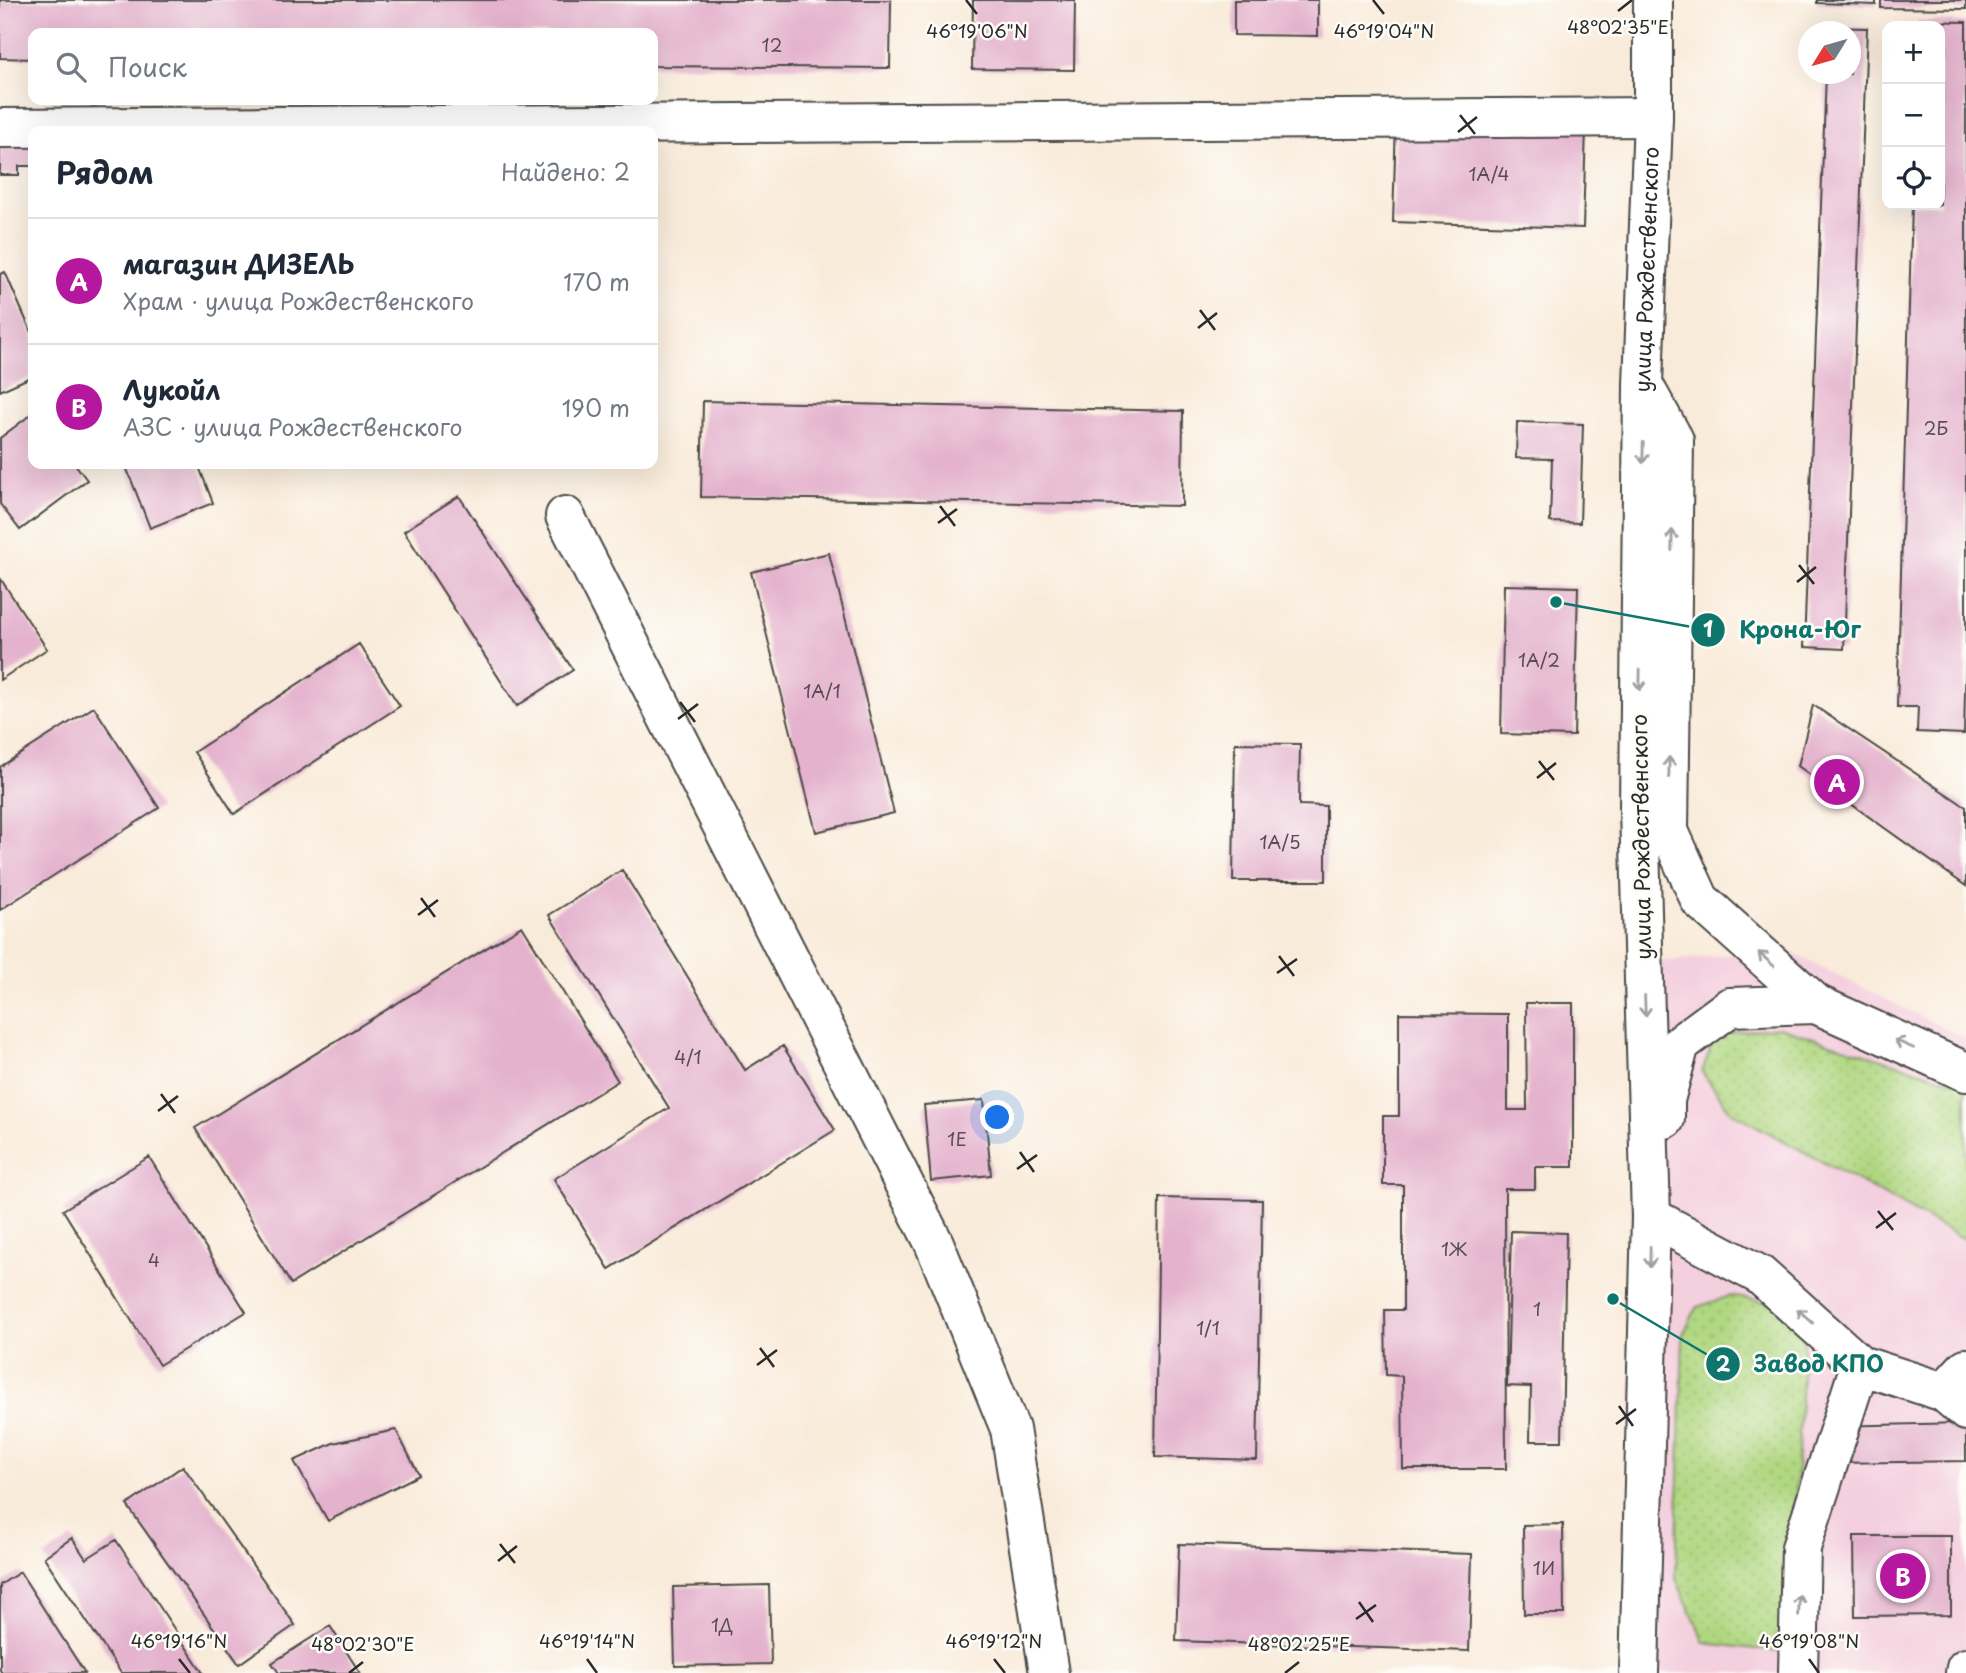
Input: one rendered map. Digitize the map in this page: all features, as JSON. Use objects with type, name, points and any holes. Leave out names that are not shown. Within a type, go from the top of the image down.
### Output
[{"type":"main road","name":"улица Рождественского","points":[[1639,1673],[1651,1217],[1639,810],[1643,384],[1653,117],[1653,0]]},
{"type":"main road","points":[[301,126],[1653,117]]},
{"type":"main road","points":[[0,128],[28,128]]},
{"type":"main road","points":[[1643,384],[1674,440],[1669,831],[1700,900],[1816,1004],[1966,1072]]},
{"type":"main road","points":[[565,516],[934,1243],[1010,1429],[1049,1673]]},
{"type":"main road","points":[[1816,1004],[1730,1007],[1680,1044],[1665,1100],[1667,1185],[1651,1217],[1760,1275],[1860,1365],[1959,1390]]},
{"type":"main road","points":[[1798,1673],[1801,1548],[1860,1365]]},
{"type":"shaded area","points":[[1785,949],[1966,1039],[1966,1673],[1632,1673],[1630,965]]},
{"type":"green space","points":[[1779,1027],[1966,1085],[1966,1240],[1731,1112],[1702,1072],[1716,1034]]},
{"type":"green space","points":[[1730,1296],[1773,1303],[1804,1337],[1788,1653],[1705,1643],[1676,1579],[1683,1334],[1697,1307]]},
{"type":"building","points":[[0,0],[891,0],[890,68],[658,66],[658,28],[28,28],[28,59],[0,58]]},
{"type":"building","points":[[973,0],[1075,0],[1074,70],[972,69]]},
{"type":"building","points":[[1234,0],[1318,0],[1318,36],[1234,35]]},
{"type":"building","points":[[1817,0],[1876,0],[1876,5],[1817,3]]},
{"type":"building","points":[[1881,0],[1966,0],[1966,9],[1881,8]]},
{"type":"building","points":[[1945,22],[1966,22],[1964,734],[1917,732],[1918,707],[1897,707],[1912,210],[1945,210]]},
{"type":"building","points":[[1861,28],[1867,28],[1844,649],[1804,647],[1826,84],[1861,84]]},
{"type":"building","points":[[1396,122],[1586,127],[1583,228],[1393,222]]},
{"type":"building","points":[[0,135],[28,143],[28,166],[19,166],[19,175],[0,175]]},
{"type":"building","points":[[5,272],[28,325],[28,378],[0,391],[0,274]]},
{"type":"building","points":[[703,401],[1183,411],[1182,506],[701,497]]},
{"type":"building","points":[[28,417],[28,469],[79,469],[87,480],[20,530],[0,504],[0,438]]},
{"type":"building","points":[[1517,422],[1583,424],[1580,523],[1550,522],[1552,459],[1516,458]]},
{"type":"building","points":[[127,469],[200,469],[213,503],[150,528]]},
{"type":"building","points":[[459,496],[573,670],[517,706],[404,531]]},
{"type":"building","points":[[829,553],[894,813],[816,832],[751,572]]},
{"type":"building","points":[[0,578],[47,649],[0,680]]},
{"type":"building","points":[[1504,585],[1578,587],[1574,736],[1501,734]]},
{"type":"building","points":[[359,644],[400,706],[234,814],[194,752]]},
{"type":"building","points":[[1813,705],[1966,807],[1966,886],[1798,766]]},
{"type":"building","points":[[94,707],[159,808],[0,910],[0,767]]},
{"type":"building","points":[[1235,743],[1300,744],[1299,805],[1326,806],[1326,881],[1233,881]]},
{"type":"building","points":[[622,870],[745,1070],[783,1046],[835,1130],[609,1269],[554,1179],[669,1108],[549,915]]},
{"type":"building","points":[[522,926],[618,1081],[291,1284],[195,1128]]},
{"type":"building","points":[[1526,1003],[1573,1003],[1573,1167],[1535,1167],[1535,1189],[1505,1189],[1506,1469],[1403,1469],[1402,1376],[1386,1375],[1385,1310],[1403,1310],[1403,1185],[1383,1185],[1383,1116],[1399,1116],[1399,1013],[1508,1014],[1508,1110],[1527,1110]]},
{"type":"building","points":[[984,1100],[991,1175],[931,1181],[924,1105]]},
{"type":"building","points":[[149,1157],[246,1312],[159,1365],[63,1210]]},
{"type":"building","points":[[1159,1198],[1262,1200],[1257,1460],[1155,1457]]},
{"type":"building","points":[[1511,1231],[1566,1233],[1562,1441],[1530,1441],[1531,1387],[1507,1386]]},
{"type":"building","points":[[1966,1423],[1966,1461],[1833,1463],[1832,1426]]},
{"type":"building","points":[[396,1430],[419,1475],[328,1521],[294,1461],[333,1443]]},
{"type":"building","points":[[183,1466],[295,1625],[239,1664],[127,1505]]},
{"type":"building","points":[[1563,1524],[1564,1614],[1524,1614],[1523,1525]]},
{"type":"building","points":[[1854,1536],[1951,1536],[1951,1615],[1855,1616]]},
{"type":"building","points":[[72,1538],[86,1559],[116,1540],[203,1673],[121,1673],[44,1557]]},
{"type":"building","points":[[1179,1544],[1472,1554],[1469,1651],[1176,1641]]},
{"type":"building","points":[[20,1572],[85,1673],[2,1673],[0,1670],[0,1585]]},
{"type":"building","points":[[769,1585],[771,1664],[675,1666],[673,1587]]},
{"type":"building","points":[[330,1626],[360,1673],[279,1673],[272,1663]]},
{"type":"place","name":"Крона-Юг","points":[[1556,602]]},
{"type":"place","name":"магазин ДИЗЕЛЬ","points":[[1837,782]]},
{"type":"place","name":"Завод КПО","points":[[1613,1299]]},
{"type":"place","name":"Лукойл","points":[[1903,1576]]}]
